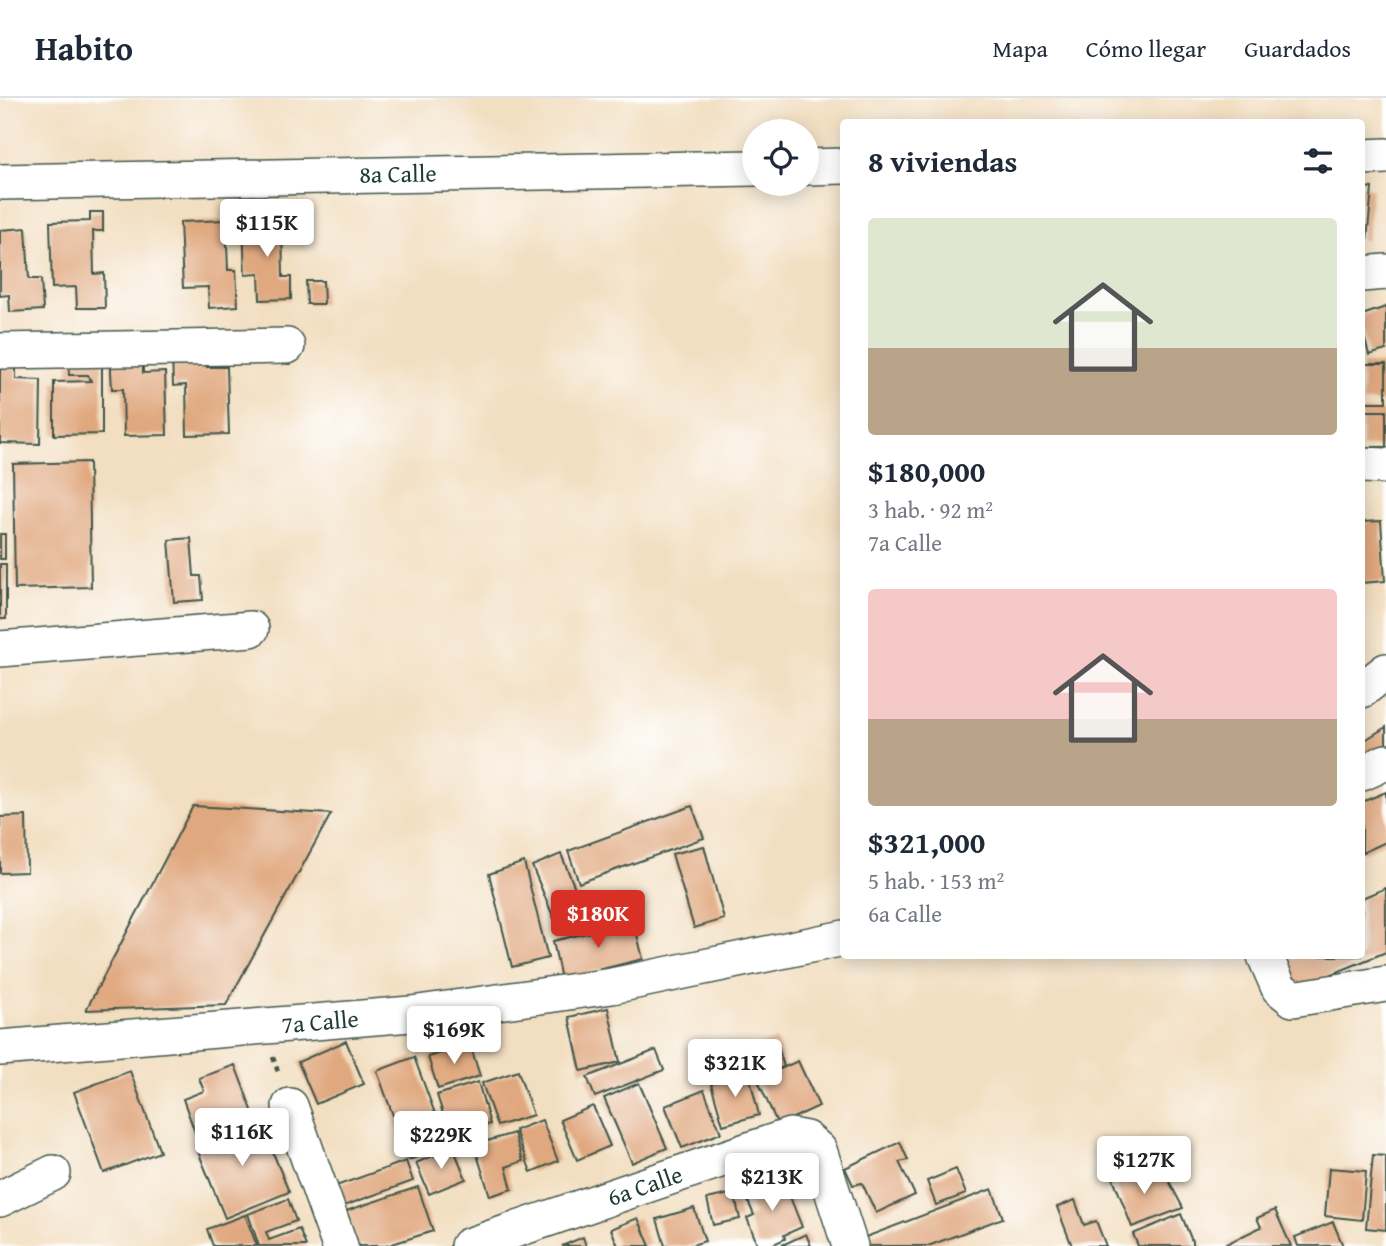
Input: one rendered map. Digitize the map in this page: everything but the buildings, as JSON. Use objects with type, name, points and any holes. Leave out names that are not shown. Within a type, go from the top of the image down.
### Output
[{"type":"street","points":[[1365,157],[1386,156]]},
{"type":"street","points":[[819,167],[840,166]]},
{"type":"street","name":"8a Calle","points":[[0,182],[742,168]]},
{"type":"street","points":[[1365,274],[1386,272]]},
{"type":"street","points":[[0,351],[287,346]]},
{"type":"street","points":[[1365,465],[1386,466]]},
{"type":"street","points":[[0,649],[251,629]]},
{"type":"street","points":[[1365,688],[1386,671]]},
{"type":"street","points":[[1365,772],[1386,762]]},
{"type":"street","name":"7a Calle","points":[[0,1048],[411,1014],[612,986],[840,939]]},
{"type":"street","points":[[1266,959],[1279,988],[1293,999],[1386,984]]},
{"type":"street","points":[[290,1106],[340,1246]]},
{"type":"street","name":"6a Calle","points":[[468,1246],[790,1136],[806,1139],[819,1150],[850,1246]]},
{"type":"street","points":[[0,1199],[54,1173]]},
{"type":"path","points":[[261,1027],[290,1106]]}]
